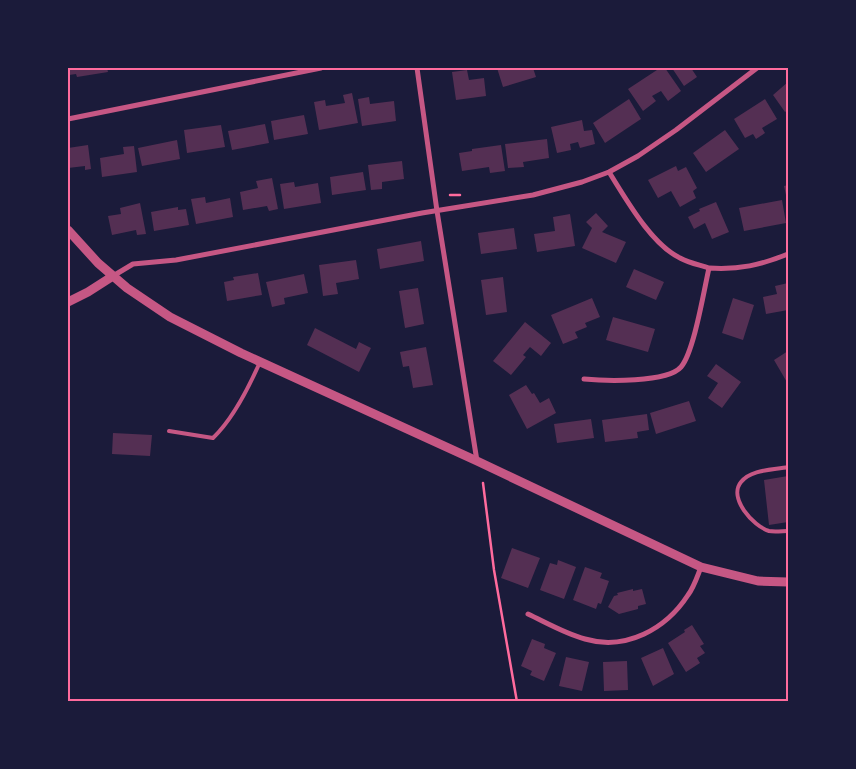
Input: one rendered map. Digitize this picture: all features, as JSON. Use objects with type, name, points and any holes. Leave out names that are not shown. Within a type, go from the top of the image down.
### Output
[{"type":"street","points":[[68,119],[321,68]]},
{"type":"street","points":[[417,68],[437,210],[477,461]]},
{"type":"street","points":[[68,302],[133,264],[176,260],[437,210],[542,193],[582,182],[609,172],[638,156],[676,130],[757,68]]},
{"type":"street","points":[[609,172],[631,209],[650,232],[679,258],[709,268],[733,269],[752,266],[788,254]]},
{"type":"street","points":[[68,230],[88,253],[113,276],[170,317],[260,362],[477,461],[701,567],[758,581],[788,582]]},
{"type":"street","points":[[584,379],[610,382],[667,375],[681,367],[690,350],[709,268]]},
{"type":"street","points":[[528,614],[586,640],[611,642],[636,638],[664,624],[677,610],[689,594],[701,567]]},
{"type":"lane","points":[[169,431],[213,438],[220,431],[247,390],[260,362]]},
{"type":"lane","points":[[788,467],[756,472],[741,482],[736,492],[740,506],[753,520],[769,530],[788,531]]},
{"type":"path","points":[[450,195],[460,195]]},
{"type":"path","points":[[483,483],[494,570],[517,702]]},
{"type":"building","points":[[68,68],[107,68],[108,72],[77,77],[76,74],[69,75]]},
{"type":"building","points":[[497,68],[533,68],[536,77],[503,87]]},
{"type":"building","points":[[660,68],[665,68],[681,91],[668,101],[661,91],[652,96],[656,101],[643,111],[628,89]]},
{"type":"building","points":[[672,68],[691,68],[697,77],[684,86]]},
{"type":"building","points":[[467,70],[469,80],[484,78],[486,96],[456,100],[452,72]]},
{"type":"building","points":[[788,82],[788,110],[785,112],[773,95]]},
{"type":"building","points":[[352,93],[358,123],[319,130],[314,102],[325,100],[326,106],[345,103],[343,95]]},
{"type":"building","points":[[369,97],[370,104],[394,101],[396,121],[362,126],[358,99]]},
{"type":"building","points":[[629,99],[641,119],[605,143],[593,123]]},
{"type":"building","points":[[765,99],[777,119],[762,128],[765,133],[756,139],[753,134],[745,138],[734,119]]},
{"type":"building","points":[[304,115],[308,134],[274,140],[271,121]]},
{"type":"building","points":[[582,120],[584,131],[592,130],[595,144],[580,148],[578,142],[570,144],[571,150],[557,153],[551,127]]},
{"type":"building","points":[[265,124],[269,143],[232,150],[228,131]]},
{"type":"building","points":[[221,125],[225,147],[187,153],[184,130]]},
{"type":"building","points":[[725,130],[739,149],[706,172],[693,153]]},
{"type":"building","points":[[547,139],[549,158],[523,162],[524,167],[508,168],[505,144]]},
{"type":"building","points":[[177,140],[180,159],[142,166],[138,148]]},
{"type":"building","points":[[88,145],[91,169],[85,170],[85,166],[68,168],[68,148]]},
{"type":"building","points":[[501,145],[505,171],[490,173],[489,167],[462,171],[459,153]]},
{"type":"building","points":[[134,146],[137,172],[102,177],[100,158],[124,154],[123,147]]},
{"type":"building","points":[[402,161],[404,179],[382,182],[382,189],[371,190],[368,165]]},
{"type":"building","points":[[676,166],[678,171],[686,167],[697,188],[693,191],[696,198],[680,207],[671,191],[658,198],[648,180]]},
{"type":"building","points":[[363,172],[366,190],[332,195],[330,177]]},
{"type":"building","points":[[272,178],[278,209],[269,211],[267,206],[243,210],[240,192],[258,188],[256,181]]},
{"type":"building","points":[[294,182],[295,187],[318,183],[321,203],[284,209],[280,184]]},
{"type":"building","points":[[788,185],[788,204],[784,186]]},
{"type":"building","points":[[205,197],[206,203],[230,198],[233,217],[196,224],[191,199]]},
{"type":"building","points":[[782,200],[786,223],[744,231],[739,208]]},
{"type":"building","points":[[716,202],[729,232],[712,239],[705,223],[694,229],[688,217],[700,211],[699,209]]},
{"type":"building","points":[[140,203],[146,234],[137,235],[136,230],[112,235],[108,216],[121,214],[120,208]]},
{"type":"building","points":[[178,207],[178,210],[186,209],[189,225],[154,231],[151,212]]},
{"type":"building","points":[[596,213],[608,226],[602,232],[626,242],[616,263],[582,248],[592,228],[586,222]]},
{"type":"building","points":[[570,214],[575,246],[537,252],[534,234],[555,231],[553,217]]},
{"type":"building","points":[[514,228],[517,249],[481,254],[478,233]]},
{"type":"building","points":[[421,241],[424,261],[380,269],[377,249]]},
{"type":"building","points":[[356,260],[359,279],[336,283],[338,294],[323,296],[319,265]]},
{"type":"building","points":[[634,269],[664,282],[656,300],[626,287]]},
{"type":"building","points":[[258,273],[262,295],[227,301],[224,282],[234,280],[233,277]]},
{"type":"building","points":[[304,274],[308,293],[284,298],[285,304],[272,307],[266,282]]},
{"type":"building","points":[[503,277],[507,312],[486,315],[481,280]]},
{"type":"building","points":[[788,283],[788,310],[766,314],[763,297],[777,294],[775,286]]},
{"type":"building","points":[[418,288],[424,324],[405,328],[399,291]]},
{"type":"building","points":[[592,298],[600,317],[585,323],[587,327],[575,332],[578,338],[563,344],[551,315]]},
{"type":"building","points":[[733,298],[754,305],[743,340],[722,333]]},
{"type":"building","points":[[613,317],[655,329],[648,352],[606,340]]},
{"type":"building","points":[[525,322],[551,343],[541,356],[530,347],[523,355],[526,357],[511,375],[493,361]]},
{"type":"building","points":[[315,328],[356,349],[359,342],[371,348],[359,372],[307,345]]},
{"type":"building","points":[[426,347],[433,385],[413,388],[409,366],[403,367],[400,352]]},
{"type":"building","points":[[788,351],[788,384],[774,360]]},
{"type":"building","points":[[716,364],[741,382],[722,408],[708,398],[718,383],[707,376]]},
{"type":"building","points":[[526,385],[540,403],[549,398],[556,413],[527,429],[509,395]]},
{"type":"building","points":[[689,401],[696,421],[656,434],[650,413]]},
{"type":"building","points":[[647,414],[649,430],[637,432],[638,438],[605,442],[602,420]]},
{"type":"building","points":[[591,419],[594,438],[557,443],[554,424]]},
{"type":"building","points":[[113,433],[152,435],[150,456],[112,454]]},
{"type":"building","points":[[788,476],[788,522],[769,525],[764,480]]},
{"type":"building","points":[[512,548],[540,558],[528,588],[501,578]]},
{"type":"building","points":[[558,560],[576,567],[564,599],[540,590],[550,563],[557,565]]},
{"type":"building","points":[[585,567],[602,573],[600,578],[609,581],[601,604],[598,603],[596,609],[573,600]]},
{"type":"building","points":[[633,589],[633,591],[642,589],[646,604],[638,606],[638,609],[619,614],[608,607],[614,596],[618,595],[617,593]]},
{"type":"building","points":[[692,625],[704,644],[700,646],[705,653],[697,658],[700,663],[686,672],[668,643]]},
{"type":"building","points":[[532,639],[545,644],[544,648],[556,653],[544,681],[530,675],[532,671],[521,666]]},
{"type":"building","points":[[663,648],[674,674],[653,686],[641,658]]},
{"type":"building","points":[[566,657],[589,662],[582,691],[559,686]]},
{"type":"building","points":[[627,661],[628,690],[604,691],[603,662]]}]
